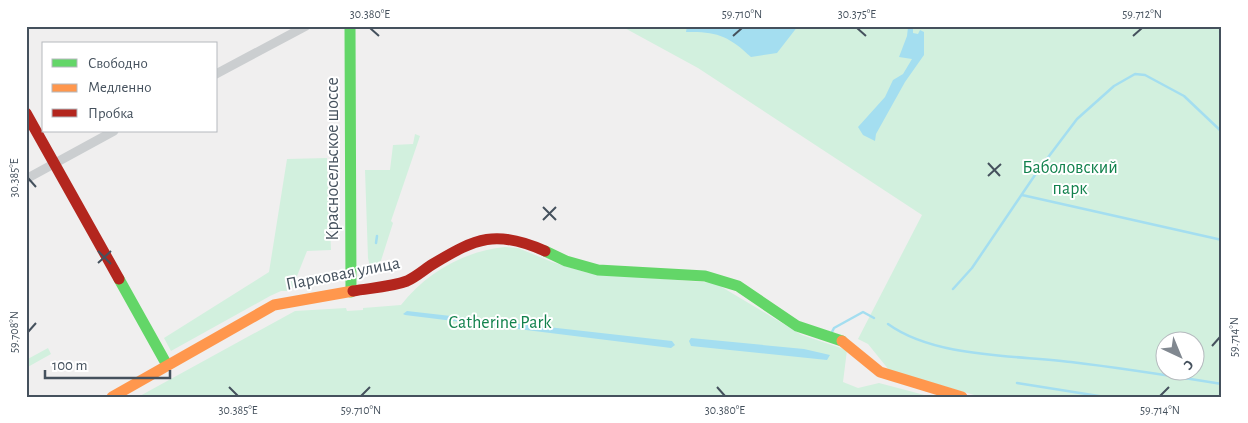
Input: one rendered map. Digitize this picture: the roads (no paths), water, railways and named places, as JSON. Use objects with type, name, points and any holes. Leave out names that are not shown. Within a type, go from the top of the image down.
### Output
[{"type":"street","points":[[218,73],[306,26]]},
{"type":"street","name":"Красносельское шоссе","points":[[350,26],[352,292]]},
{"type":"street","points":[[26,113],[166,365]]},
{"type":"street","points":[[26,179],[112,132]]},
{"type":"street","name":"Парковая улица","points":[[112,397],[274,305],[352,292],[406,280],[471,242],[482,239],[507,238],[525,242],[583,267],[705,276],[725,281],[738,286],[806,330],[844,342],[880,372],[962,397]]},
{"type":"water","points":[[687,26],[798,26],[777,53],[751,57],[736,44],[722,36],[686,32]]},
{"type":"water","points":[[913,26],[913,33],[918,34],[920,30],[924,32],[924,55],[905,82],[876,134],[875,141],[863,135],[858,127],[885,97],[893,80],[903,74],[912,59],[899,57],[907,36],[908,27]]},
{"type":"water","points":[[407,311],[672,341],[675,345],[671,348],[403,314]]},
{"type":"water","points":[[691,338],[804,349],[830,355],[827,360],[691,346],[689,341]]},
{"type":"waterway","points":[[1204,26],[1211,28]]},
{"type":"waterway","points":[[953,289],[972,268],[1037,172],[1077,119],[1114,86],[1135,74],[1145,75],[1184,96],[1222,132]]},
{"type":"waterway","points":[[1022,195],[1222,240]]},
{"type":"waterway","points":[[376,243],[377,236]]},
{"type":"waterway","points":[[832,332],[834,328],[863,312],[874,318]]},
{"type":"waterway","points":[[888,324],[907,335],[952,349],[1001,356],[1090,364],[1222,384]]},
{"type":"waterway","points":[[1017,383],[1105,397]]},
{"type":"park label","name":"Баболовский парк","points":[[1070,178]]},
{"type":"park label","name":"Catherine Park","points":[[500,323]]}]
